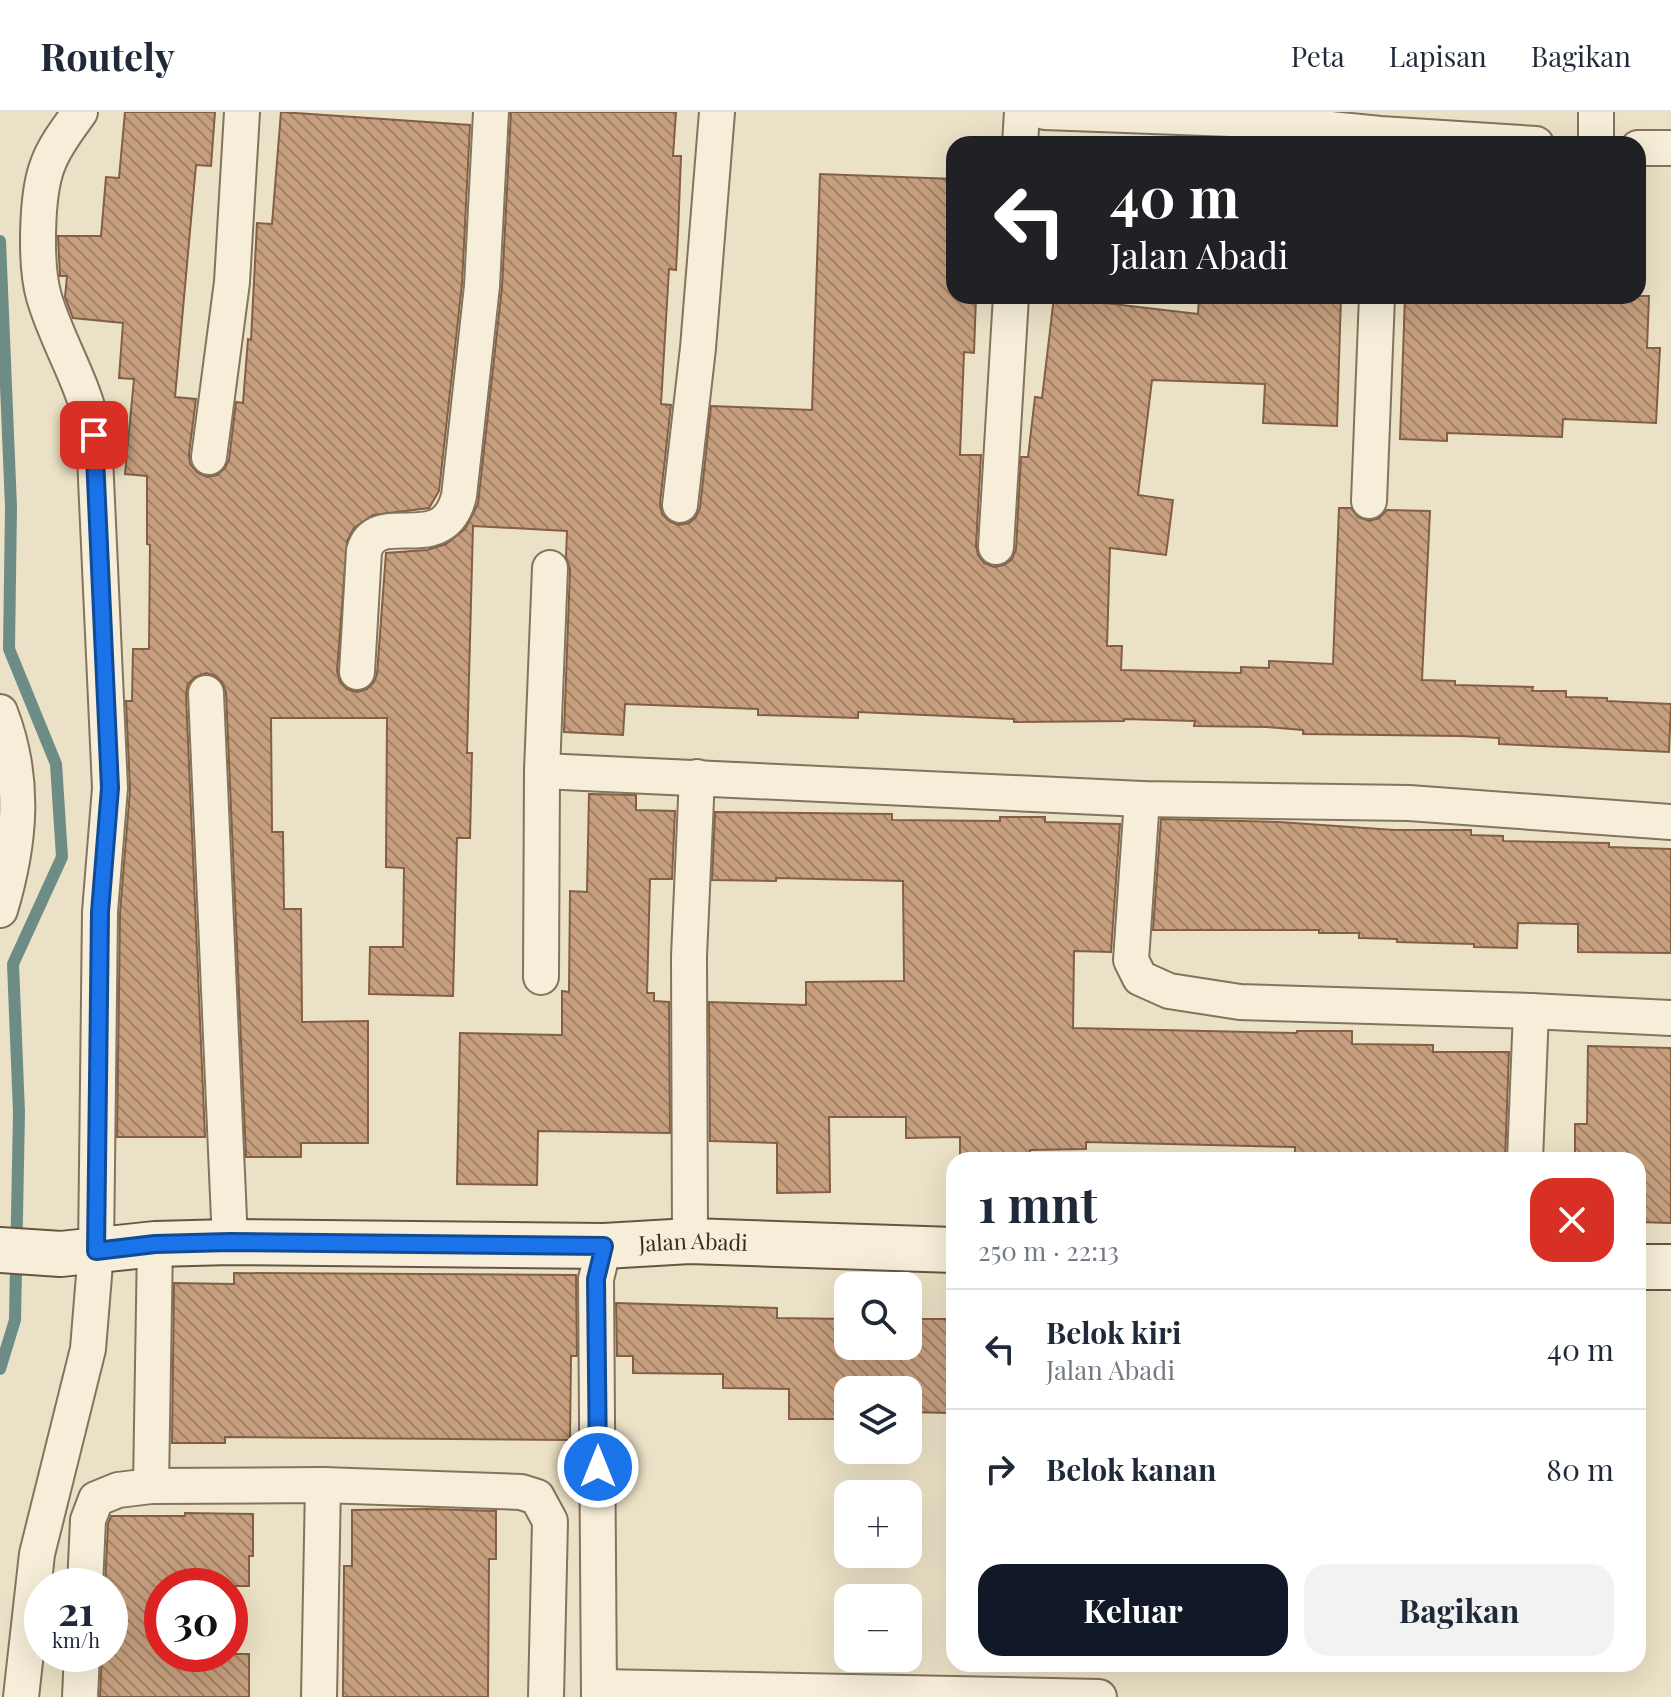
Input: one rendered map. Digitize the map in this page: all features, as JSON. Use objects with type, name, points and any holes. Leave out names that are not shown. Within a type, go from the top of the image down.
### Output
[{"type":"street","points":[[21,1697],[37,1554],[88,1349],[78,1252],[110,788],[94,435],[89,405],[43,295],[38,234],[42,184],[47,166],[55,148],[80,112]]},
{"type":"street","points":[[209,457],[232,282],[242,112]]},
{"type":"street","points":[[357,672],[367,541],[373,535],[388,532],[434,529],[447,522],[459,496],[482,286],[491,112]]},
{"type":"street","points":[[680,505],[698,348],[717,112]]},
{"type":"street","points":[[1020,136],[1022,112]]},
{"type":"street","points":[[1045,112],[1232,116],[1441,136]]},
{"type":"street","points":[[1596,112],[1596,136]]},
{"type":"street","points":[[1646,148],[1671,148]]},
{"type":"street","points":[[996,547],[1011,304]]},
{"type":"street","points":[[1369,501],[1377,304]]},
{"type":"street","points":[[541,977],[542,771],[550,568]]},
{"type":"street","points":[[206,693],[230,1242]]},
{"type":"street","points":[[0,712],[10,740],[19,808],[10,875],[0,910]]},
{"type":"street","points":[[542,771],[1142,799],[1409,803],[1671,822]]},
{"type":"street","points":[[690,1241],[689,956],[697,777]]},
{"type":"street","points":[[1142,799],[1131,960],[1140,978],[1169,991],[1240,1002],[1671,1018]]},
{"type":"street","points":[[1525,1152],[1531,1011]]},
{"type":"street","name":"Jalan Abadi","points":[[0,1250],[78,1252],[155,1244],[230,1242],[604,1246],[690,1241],[946,1250]]},
{"type":"street","points":[[151,1486],[155,1244]]},
{"type":"street","points":[[604,1246],[596,1279],[600,1692],[1099,1697]]},
{"type":"street","points":[[1646,1267],[1671,1267]]},
{"type":"street","points":[[319,1697],[323,1485]]},
{"type":"street","points":[[86,1568],[88,1520],[96,1499],[118,1490],[151,1486],[323,1485],[521,1492],[537,1497],[550,1521],[546,1697]]},
{"type":"street","points":[[80,1697],[81,1672]]},
{"type":"building","points":[[125,112],[215,112],[211,166],[196,165],[175,397],[196,399],[190,464],[207,477],[217,475],[229,460],[236,402],[243,403],[248,339],[251,340],[257,223],[272,224],[281,112],[470,125],[462,284],[439,491],[429,508],[373,515],[354,528],[347,541],[337,671],[340,682],[347,689],[357,692],[367,689],[377,674],[386,553],[427,550],[446,544],[465,529],[478,504],[502,287],[511,112],[676,112],[673,156],[681,156],[678,234],[676,270],[669,269],[661,404],[671,405],[660,503],[662,514],[669,521],[678,525],[689,523],[700,508],[711,406],[812,410],[820,174],[946,179],[946,304],[976,304],[974,353],[964,352],[960,455],[981,455],[976,546],[984,563],[994,567],[1004,565],[1012,559],[1016,549],[1021,457],[1028,457],[1035,397],[1042,398],[1053,304],[1113,304],[1198,314],[1199,304],[1341,304],[1337,426],[1263,423],[1265,384],[1152,380],[1138,495],[1173,500],[1166,555],[1110,548],[1107,646],[1122,646],[1121,670],[1241,673],[1241,667],[1269,668],[1269,661],[1333,664],[1339,508],[1351,508],[1358,517],[1369,521],[1379,518],[1387,510],[1430,511],[1422,680],[1455,681],[1455,685],[1533,687],[1532,691],[1566,691],[1566,697],[1671,704],[1669,752],[1499,744],[1499,738],[1460,736],[1303,734],[1303,730],[1267,727],[1194,726],[1195,721],[1014,722],[1014,719],[858,712],[858,718],[758,715],[758,709],[625,704],[623,735],[564,732],[570,569],[566,557],[567,531],[473,526],[467,753],[472,753],[470,838],[457,838],[453,996],[369,994],[370,947],[403,947],[404,868],[386,867],[387,718],[271,718],[272,832],[283,832],[284,909],[301,909],[302,1022],[368,1021],[368,1143],[301,1143],[301,1157],[246,1157],[226,692],[216,676],[206,673],[188,684],[186,694],[205,1137],[117,1137],[120,913],[130,790],[126,701],[132,701],[133,649],[149,649],[147,476],[125,474],[134,379],[119,378],[123,323],[73,318],[65,297],[67,276],[60,276],[58,236],[101,236],[106,177],[119,178]]},
{"type":"building","points":[[1646,296],[1649,296],[1647,348],[1660,348],[1656,423],[1563,419],[1562,437],[1447,433],[1447,441],[1400,439],[1405,304],[1646,304]]},
{"type":"building","points":[[589,794],[636,795],[636,810],[675,811],[672,879],[650,879],[647,993],[654,993],[654,1001],[669,1002],[670,1133],[538,1131],[537,1185],[457,1184],[460,1033],[562,1035],[562,991],[569,992],[570,891],[587,892]]},
{"type":"building","points":[[715,812],[892,814],[892,820],[1000,821],[1000,817],[1045,817],[1045,822],[1120,824],[1111,952],[1074,951],[1073,1028],[1297,1033],[1352,1031],[1352,1044],[1433,1045],[1433,1052],[1509,1052],[1505,1152],[1295,1152],[1295,1147],[1086,1142],[1086,1149],[960,1152],[960,1137],[906,1138],[906,1117],[829,1117],[830,1192],[777,1193],[777,1143],[710,1141],[709,1002],[806,1005],[806,982],[904,981],[903,881],[712,880]]},
{"type":"building","points":[[1161,819],[1279,822],[1394,830],[1471,830],[1471,835],[1503,836],[1503,841],[1609,843],[1609,847],[1671,849],[1671,953],[1578,952],[1578,924],[1518,923],[1517,948],[1397,942],[1397,939],[1359,938],[1359,933],[1319,933],[1319,930],[1153,930]]},
{"type":"building","points":[[1588,1046],[1671,1048],[1671,1223],[1646,1222],[1646,1152],[1575,1152],[1575,1124],[1587,1124]]},
{"type":"building","points":[[234,1273],[576,1275],[577,1356],[571,1356],[570,1440],[225,1437],[225,1443],[172,1443],[174,1283],[234,1284]]},
{"type":"building","points":[[616,1303],[777,1308],[777,1318],[834,1319],[834,1360],[922,1360],[922,1319],[946,1319],[946,1413],[922,1412],[922,1376],[834,1376],[834,1419],[789,1419],[789,1389],[723,1388],[723,1374],[633,1373],[633,1356],[617,1356]]},
{"type":"building","points":[[352,1510],[496,1511],[496,1559],[489,1559],[488,1697],[343,1697],[344,1566],[352,1566]]},
{"type":"building","points":[[185,1513],[253,1514],[249,1586],[248,1568],[144,1568],[144,1672],[248,1672],[249,1654],[249,1697],[100,1697],[101,1672],[128,1672],[128,1568],[106,1568],[111,1516],[185,1516]]},
{"type":"waterway","points":[[0,241],[11,507],[9,649],[56,764],[62,857],[13,964],[19,1112],[15,1320],[0,1369]]},
{"type":"route","points":[[94,435],[110,788],[100,912],[96,1251],[155,1244],[230,1242],[604,1246],[596,1279],[598,1467]]}]
